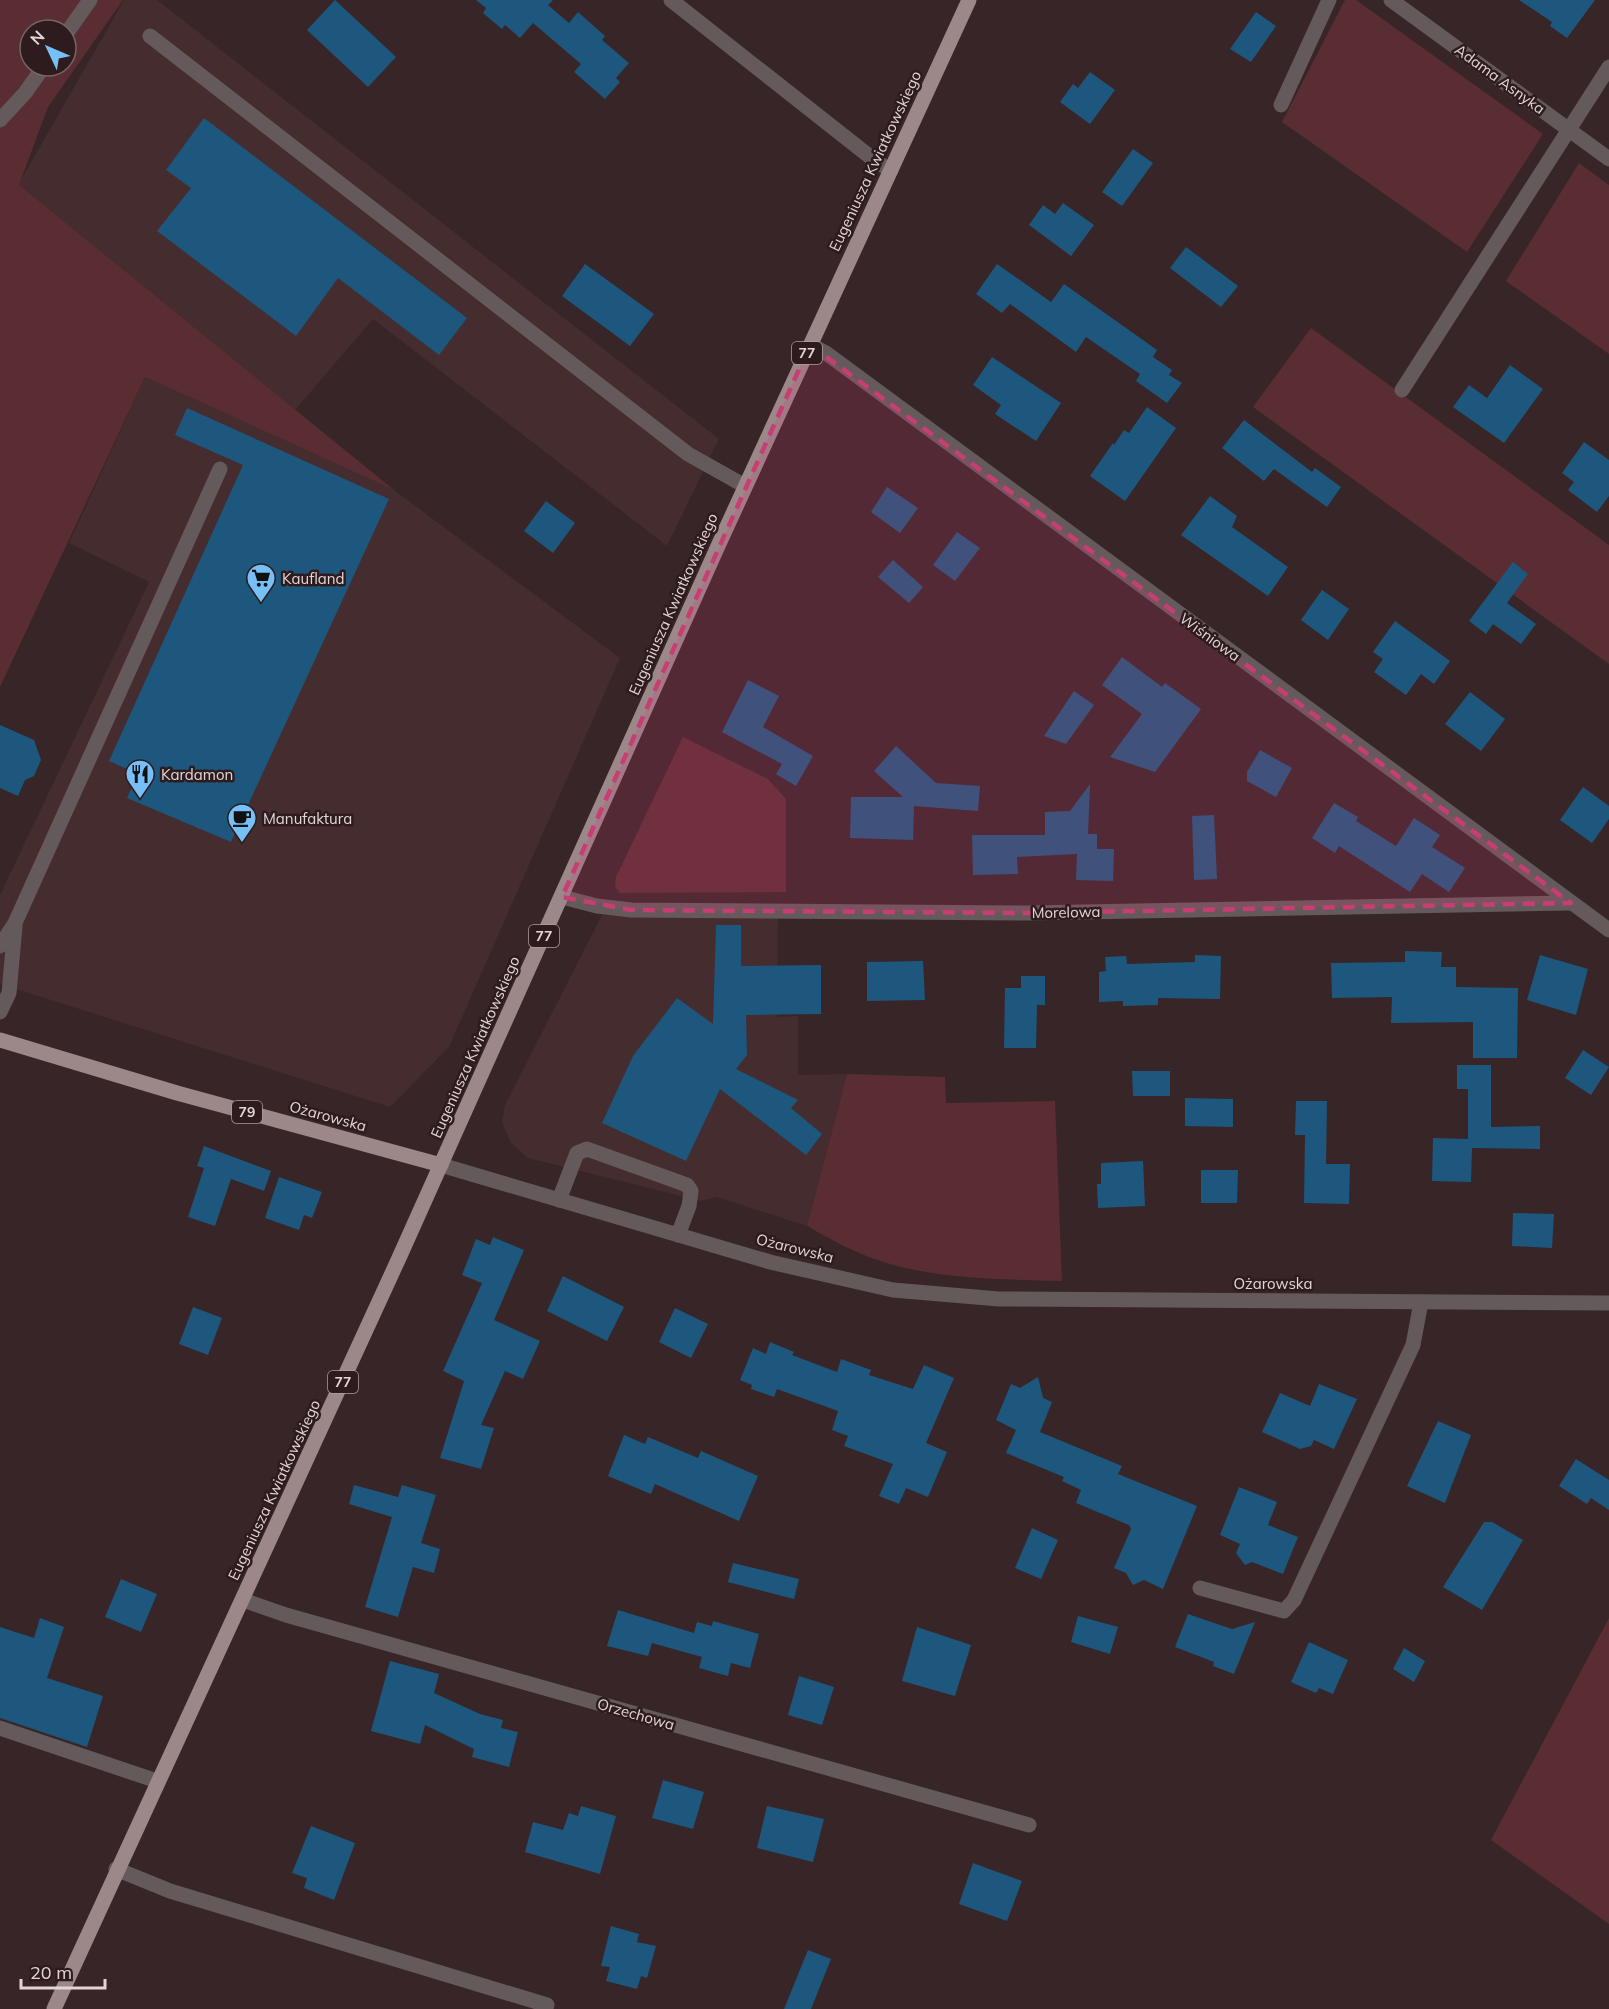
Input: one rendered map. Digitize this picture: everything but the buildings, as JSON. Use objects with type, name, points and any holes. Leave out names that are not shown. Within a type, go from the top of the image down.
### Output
[{"type":"main road","name":"Eugeniusza Kwiatkowskiego","points":[[54,2009],[116,1869],[243,1600],[562,897],[745,486],[969,0]]},
{"type":"main road","name":"Ożarowska","points":[[0,1040],[188,1096],[441,1165]]},
{"type":"street","points":[[77,18],[90,0]]},
{"type":"street","points":[[671,0],[878,163],[891,170]]},
{"type":"street","points":[[1281,105],[1329,0]]},
{"type":"street","name":"Adama Asnyka","points":[[1391,0],[1609,159]]},
{"type":"street","points":[[150,36],[688,454],[745,486]]},
{"type":"street","points":[[1402,390],[1609,67]]},
{"type":"street","points":[[0,120],[36,78]]},
{"type":"street","name":"Wiśniowa","points":[[810,345],[826,353],[1609,930]]},
{"type":"street","points":[[0,946],[15,923],[220,469]]},
{"type":"street","name":"Morelowa","points":[[562,897],[597,906],[632,910],[1028,913],[1571,903]]},
{"type":"street","points":[[0,1012],[9,993],[15,923]]},
{"type":"street","points":[[559,1200],[577,1153],[587,1149],[687,1185],[692,1191],[678,1235]]},
{"type":"street","name":"Ożarowska","points":[[441,1165],[770,1262],[893,1290],[999,1299],[1609,1303]]},
{"type":"street","points":[[1200,1588],[1284,1611],[1294,1600],[1413,1345],[1421,1302]]},
{"type":"street","name":"Orzechowa","points":[[243,1600],[286,1615],[1029,1825]]},
{"type":"street","points":[[0,1728],[157,1781]]},
{"type":"street","points":[[116,1869],[170,1891],[547,2005]]},
{"type":"highlighted area","points":[[810,345],[1571,903],[1028,913],[631,910],[562,897]]},
{"type":"shaded area","points":[[0,0],[123,0],[78,64],[78,18],[18,18],[18,78],[68,78],[48,107],[19,185],[394,490],[145,377],[0,687]]},
{"type":"shaded area","points":[[124,0],[157,0],[719,439],[667,546],[373,319],[295,410],[18,185]]},
{"type":"shaded area","points":[[1345,0],[1356,0],[1543,134],[1467,252],[1282,122]]},
{"type":"shaded area","points":[[1579,163],[1609,185],[1609,354],[1506,281]]},
{"type":"shaded area","points":[[1311,328],[1609,545],[1609,664],[1253,407]]},
{"type":"shaded area","points":[[145,377],[394,490],[620,658],[449,1047],[390,1107],[0,984],[0,895],[149,582],[69,543]]},
{"type":"shaded area","points":[[683,737],[768,779],[786,799],[786,892],[620,893],[615,887],[616,877]]},
{"type":"shaded area","points":[[602,915],[778,916],[777,1017],[798,1016],[798,1075],[847,1074],[807,1226],[717,1197],[701,1201],[528,1158],[511,1143],[502,1123],[505,1105]]},
{"type":"shaded area","points":[[847,1074],[945,1077],[946,1103],[1055,1101],[1062,1281],[962,1277],[912,1269],[864,1255],[807,1226]]},
{"type":"shaded area","points":[[1609,1618],[1609,1924],[1491,1840]]},
{"type":"place","name":"Kaufland","points":[[261,604]]},
{"type":"place","name":"Kardamon","points":[[140,800]]},
{"type":"place","name":"Manufaktura","points":[[242,844]]}]
